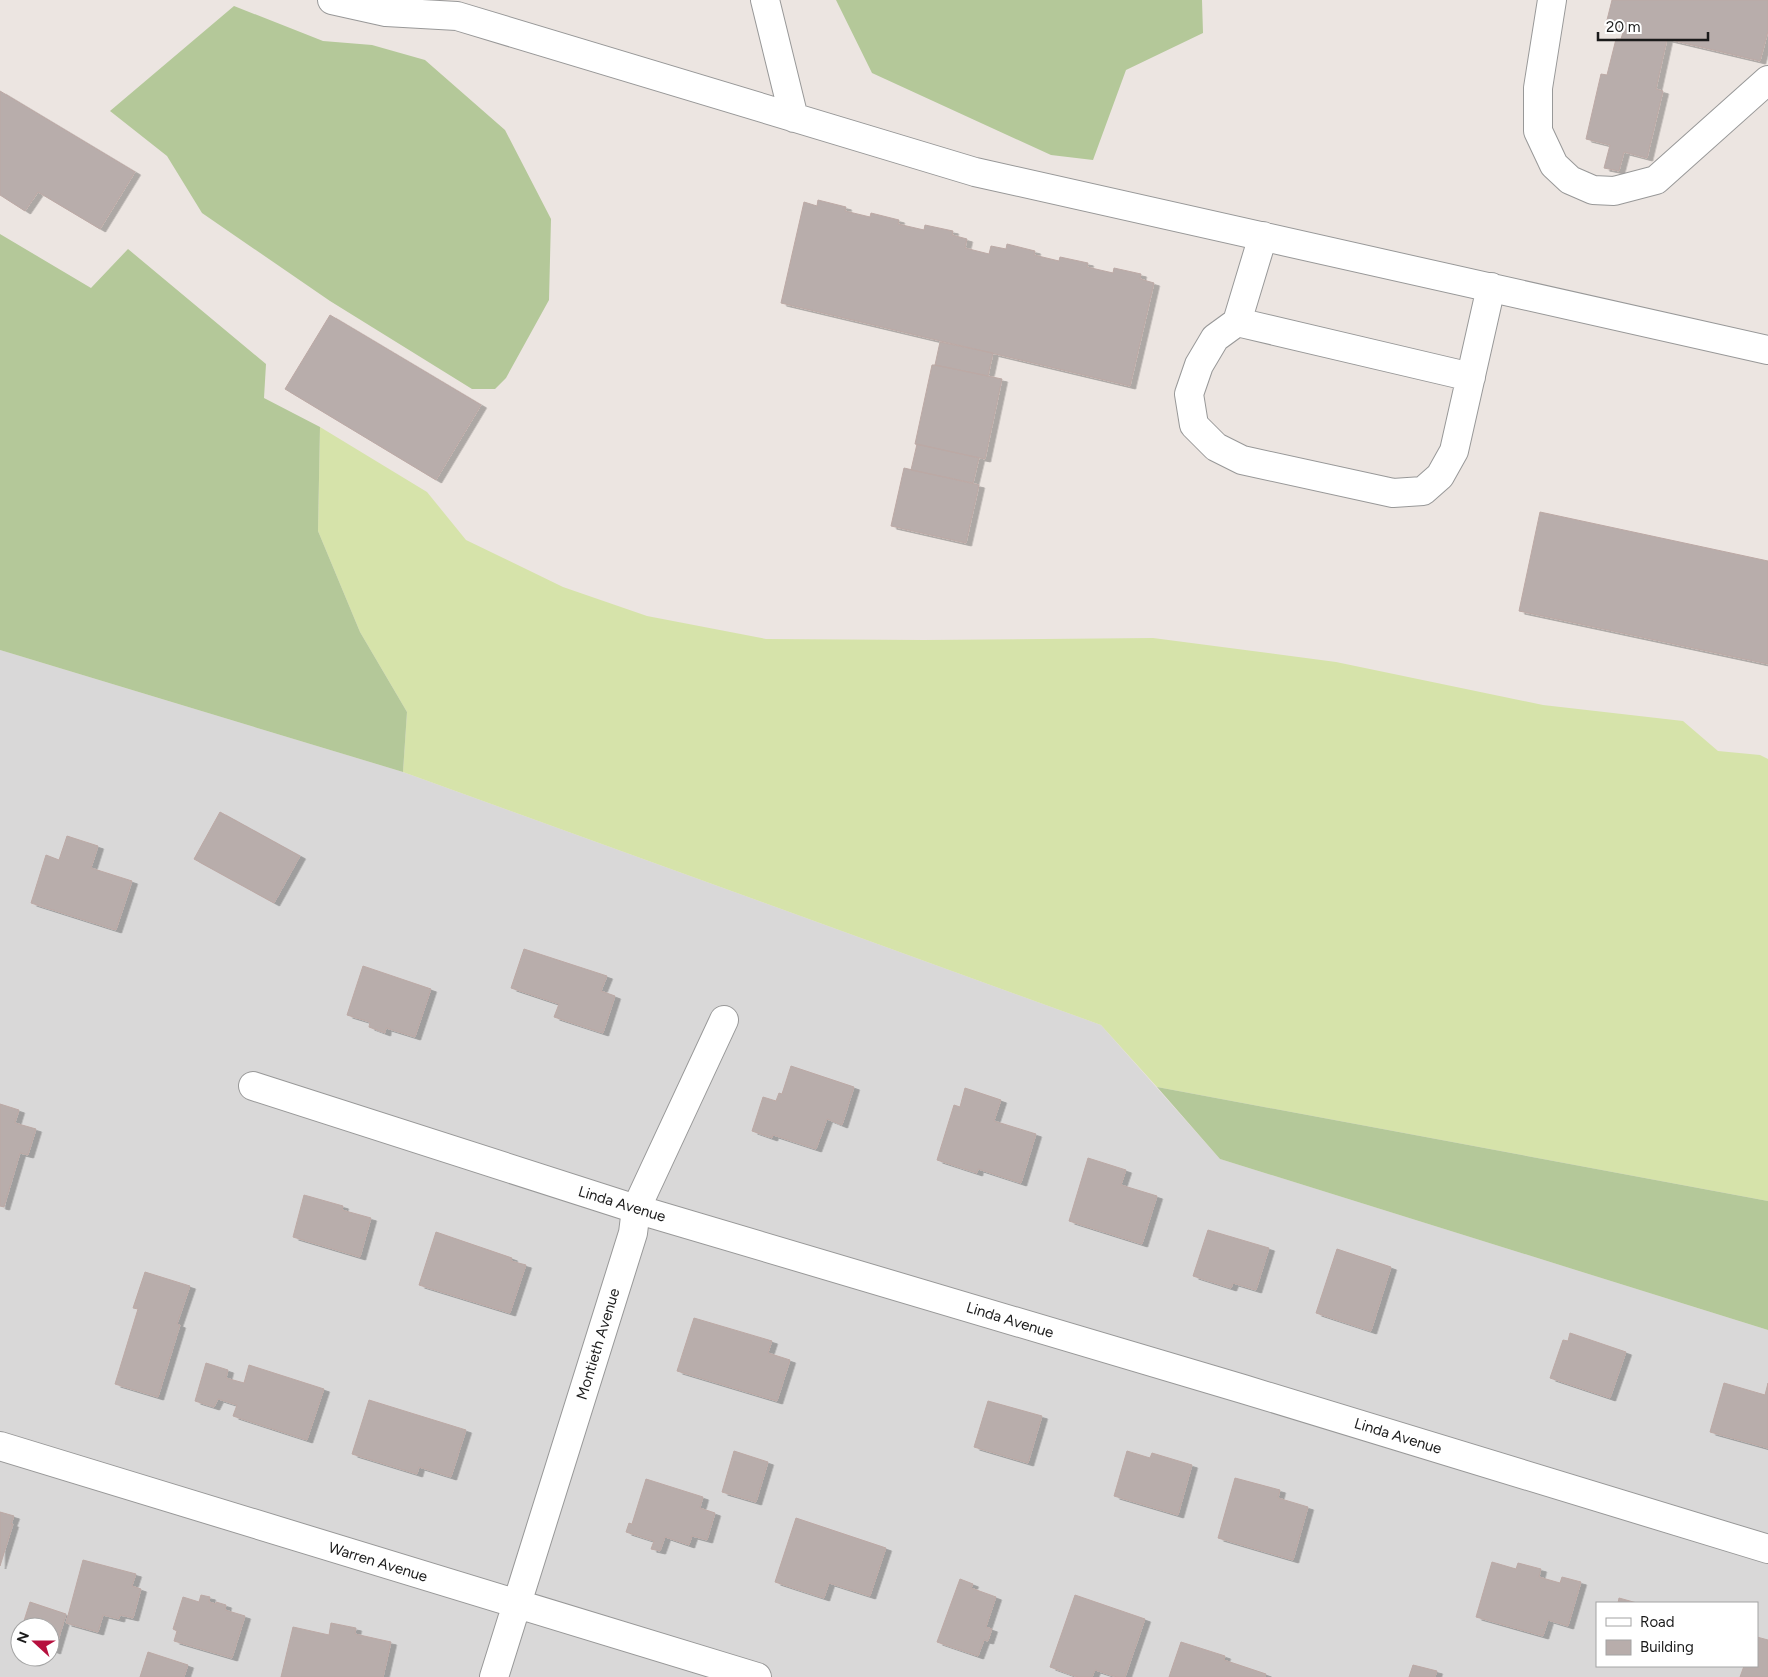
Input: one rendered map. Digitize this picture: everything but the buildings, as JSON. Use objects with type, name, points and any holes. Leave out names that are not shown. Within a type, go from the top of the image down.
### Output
[{"type":"street","points":[[332,0],[386,12],[457,16],[975,172],[1768,350]]},
{"type":"street","points":[[765,0],[794,118]]},
{"type":"street","points":[[1552,0],[1538,88],[1538,131],[1554,164],[1570,180],[1593,190],[1614,191],[1656,180],[1768,80]]},
{"type":"street","points":[[1263,236],[1237,322],[1215,338],[1199,365],[1189,394],[1194,425],[1216,447],[1242,460],[1393,493],[1423,491],[1440,476],[1454,451],[1490,288]]},
{"type":"street","points":[[1237,322],[1471,377]]},
{"type":"street","name":"Montieth Avenue","points":[[494,1677],[633,1233],[636,1209],[724,1020]]},
{"type":"street","name":"Linda Avenue","points":[[253,1086],[636,1209],[1234,1386],[1768,1549]]},
{"type":"street","name":"Warren Avenue","points":[[0,1446],[757,1677]]},
{"type":"shaded area","points":[[0,650],[403,772],[1101,1025],[1220,1159],[1768,1330],[1768,1677],[0,1677]]},
{"type":"green space","points":[[836,0],[1202,0],[1203,33],[1126,70],[1093,160],[1051,155],[872,73]]},
{"type":"green space","points":[[234,6],[323,41],[372,45],[425,60],[505,130],[551,219],[549,300],[506,378],[495,389],[472,389],[330,301],[202,213],[167,156],[110,111]]},
{"type":"green space","points":[[0,234],[91,288],[128,249],[266,364],[264,398],[320,427],[318,531],[360,632],[407,712],[403,772],[0,650]]},
{"type":"green space","points":[[320,427],[427,492],[466,540],[563,587],[647,616],[766,639],[1153,638],[1336,662],[1543,705],[1683,721],[1718,751],[1760,755],[1768,759],[1768,1201],[1157,1087],[1101,1025],[403,772],[407,712],[360,632],[318,531]]},
{"type":"green space","points":[[1157,1087],[1768,1201],[1768,1330],[1220,1159]]}]
